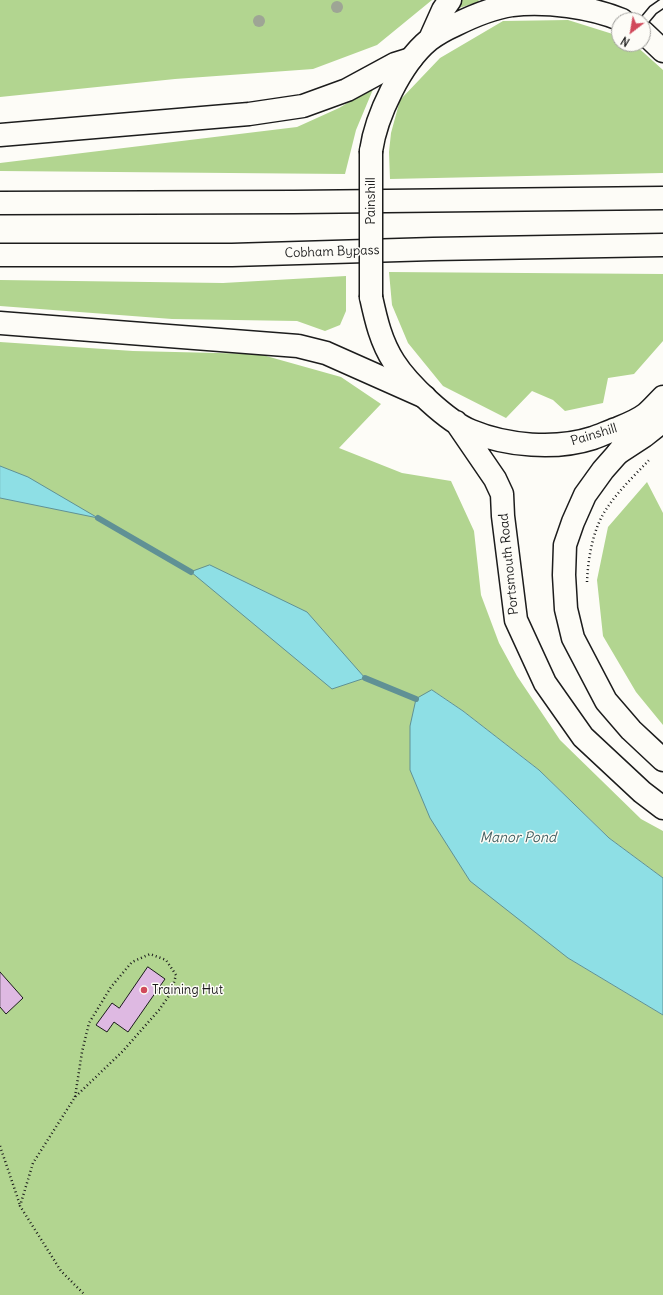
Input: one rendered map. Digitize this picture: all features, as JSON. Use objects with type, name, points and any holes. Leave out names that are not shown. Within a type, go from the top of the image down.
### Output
[{"type":"main road","points":[[430,39],[443,10],[450,0]]},
{"type":"main road","name":"Painshill","points":[[608,11],[547,4],[511,5],[466,19],[430,39],[417,51],[387,100],[373,137],[371,151],[371,297],[376,321],[383,342],[394,363],[412,385],[425,397],[456,422],[470,431],[523,444],[559,444],[592,438],[634,422],[654,418],[663,397]]},
{"type":"main road","points":[[651,40],[663,51]]},
{"type":"main road","points":[[0,135],[249,114],[303,106],[347,90],[395,64],[411,59]]},
{"type":"main road","points":[[0,203],[294,202],[663,198]]},
{"type":"main road","name":"Cobham Bypass","points":[[0,255],[232,255],[663,245]]},
{"type":"main road","points":[[0,323],[298,346],[332,356],[425,397]]},
{"type":"main road","points":[[654,418],[644,436],[618,453],[603,470],[585,495],[565,545],[564,576],[566,609],[573,638],[606,701],[631,730],[663,760]]},
{"type":"main road","name":"Portsmouth Road","points":[[456,422],[495,479],[502,494],[503,516],[516,620],[545,683],[583,737],[642,792],[663,808]]},
{"type":"lane","points":[[651,12],[663,2]]},
{"type":"path","points":[[587,585],[592,547],[601,520],[607,508],[654,454]]},
{"type":"path","points":[[20,1206],[33,1163],[75,1098],[123,1051],[159,1010],[171,992],[176,975],[166,960],[150,954],[132,962],[111,987],[89,1023],[82,1052],[75,1098]]},
{"type":"path","points":[[0,1146],[20,1206],[61,1271],[85,1295]]},
{"type":"green space","points":[[0,0],[432,0],[377,45],[313,69],[175,79],[0,97]]},
{"type":"green space","points":[[460,0],[479,0],[478,2],[456,9]]},
{"type":"green space","points":[[568,20],[611,33],[611,52],[643,52],[663,70],[663,173],[390,179],[389,152],[391,133],[400,100],[440,58],[503,21]]},
{"type":"green space","points":[[374,87],[356,130],[345,174],[0,171],[0,163],[297,127],[339,108]]},
{"type":"green space","points":[[389,272],[663,274],[663,341],[634,374],[608,378],[603,403],[565,411],[553,400],[532,391],[506,418],[443,386],[408,343],[392,305]]},
{"type":"green space","points":[[346,276],[346,311],[340,325],[325,331],[297,321],[172,319],[0,306],[0,280],[223,283]]},
{"type":"green space","points":[[0,342],[133,351],[259,354],[341,377],[381,404],[339,448],[402,473],[451,481],[474,531],[481,595],[499,643],[517,676],[560,740],[641,819],[663,831],[663,878],[609,838],[539,770],[463,711],[432,690],[568,958],[663,1015],[663,1295],[0,1295]]},
{"type":"green space","points":[[647,482],[663,513],[663,725],[636,692],[603,636],[597,580],[608,527]]},
{"type":"water","points":[[0,466],[28,477],[98,518],[0,498]]},
{"type":"water","points":[[210,565],[307,612],[365,678],[332,689],[191,572]]},
{"type":"water","name":"Manor Pond","points":[[432,690],[463,711],[539,770],[609,838],[663,878],[663,1015],[568,958],[470,881],[430,818],[410,770],[410,726],[416,699]]},
{"type":"building","name":"Training Hut","points":[[148,967],[165,979],[128,1032],[114,1022],[107,1032],[96,1025],[112,1003],[119,1008]]},
{"type":"building","points":[[0,972],[23,998],[6,1014],[0,1007]]},
{"type":"waterway","points":[[98,518],[191,572]]},
{"type":"waterway","points":[[365,678],[416,699]]},
{"type":"place","name":"Training Hut","points":[[144,990]]}]
